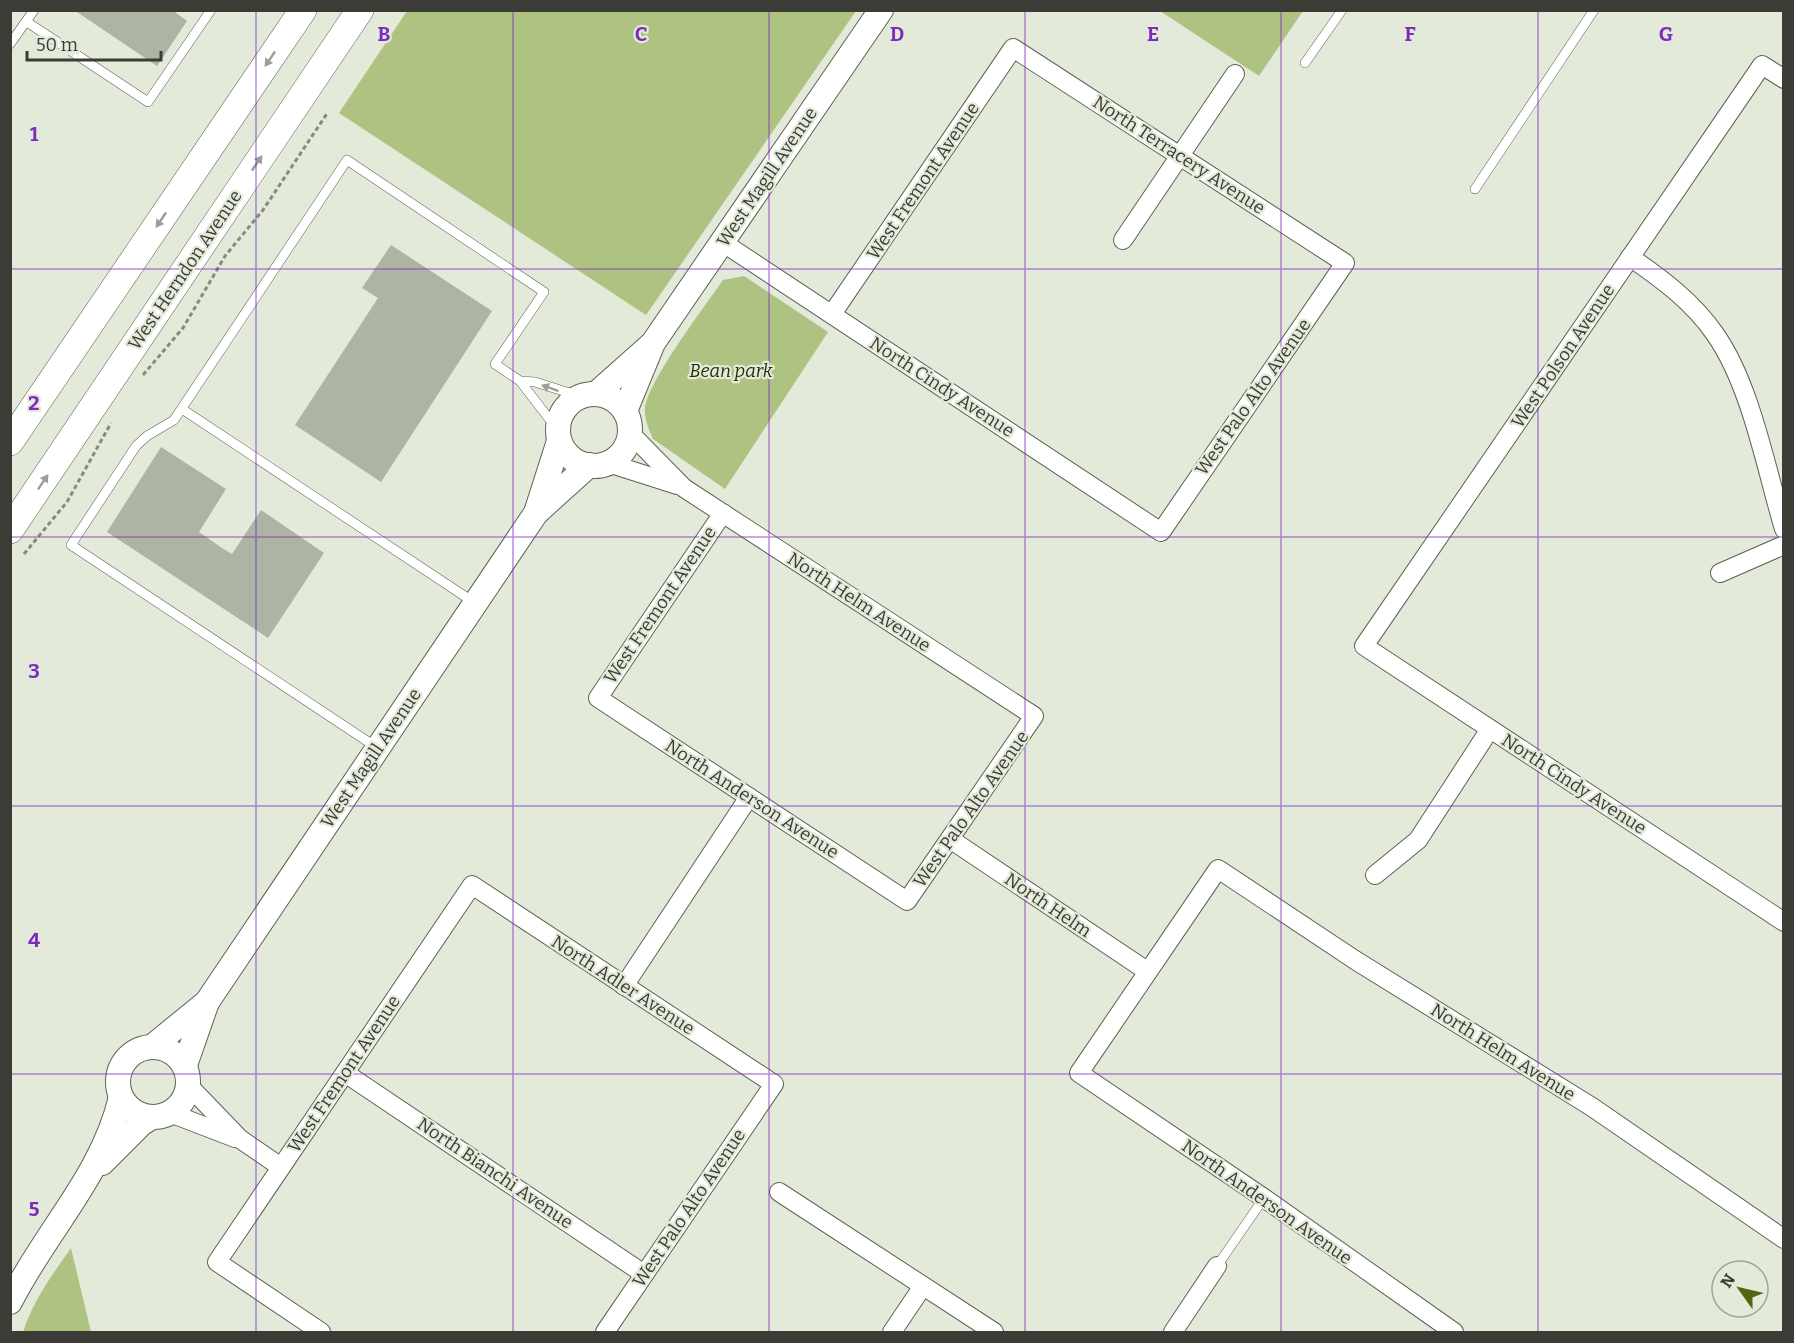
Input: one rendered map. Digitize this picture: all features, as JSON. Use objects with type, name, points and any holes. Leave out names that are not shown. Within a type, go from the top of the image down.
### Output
[{"type":"main road","points":[[10,442],[303,10]]},
{"type":"main road","name":"West Herndon Avenue","points":[[10,530],[360,10]]},
{"type":"street","name":"West Magill Avenue","points":[[627,422],[653,343],[881,10]]},
{"type":"street","name":"North Terracery Avenue","points":[[1014,48],[1345,263]]},
{"type":"street","name":"West Fremont Avenue","points":[[832,314],[1014,48]]},
{"type":"street","name":"West Polson Avenue","points":[[1364,646],[1762,65],[1784,79]]},
{"type":"street","points":[[1123,240],[1235,74]]},
{"type":"street","name":"North Cindy Avenue","points":[[722,243],[1161,532]]},
{"type":"street","points":[[1630,257],[1671,286],[1697,311],[1715,334],[1734,366],[1784,529]]},
{"type":"street","name":"West Palo Alto Avenue","points":[[1161,532],[1345,263]]},
{"type":"street","name":"West Magill Avenue","points":[[588,395],[653,343]]},
{"type":"street","points":[[588,395],[613,399],[627,422],[626,446],[618,456],[598,464],[571,457],[558,435],[565,406],[588,395]]},
{"type":"street","name":"North Helm Avenue","points":[[627,422],[684,488],[1034,716]]},
{"type":"street","name":"West Magill Avenue","points":[[536,513],[558,435]]},
{"type":"street","name":"West Magill Avenue","points":[[153,1046],[207,1002],[536,513],[598,464]]},
{"type":"street","name":"North Helm Avenue","points":[[598,464],[684,488]]},
{"type":"street","name":"West Fremont Avenue","points":[[598,698],[723,513]]},
{"type":"street","points":[[1720,573],[1784,545]]},
{"type":"street","name":"North Cindy Avenue","points":[[1364,646],[1784,922]]},
{"type":"street","name":"North Anderson Avenue","points":[[598,698],[907,901]]},
{"type":"street","name":"West Palo Alto Avenue","points":[[907,901],[1034,716]]},
{"type":"street","points":[[1375,875],[1418,840],[1490,729]]},
{"type":"street","points":[[624,986],[749,797]]},
{"type":"street","name":"North Helm","points":[[950,839],[1147,971]]},
{"type":"street","name":"North Helm Avenue","points":[[1147,971],[1218,869],[1355,960],[1592,1107],[1784,1239]]},
{"type":"street","name":"West Fremont Avenue","points":[[321,1332],[217,1262],[472,885]]},
{"type":"street","name":"North Adler Avenue","points":[[472,885],[774,1084]]},
{"type":"street","name":"North Anderson Avenue","points":[[1147,971],[1079,1073],[1264,1198],[1454,1332]]},
{"type":"street","name":"West Magill Avenue","points":[[187,1076],[207,1002]]},
{"type":"street","points":[[10,1302],[92,1173],[117,1116],[121,1097],[118,1083],[124,1063],[139,1049],[153,1046],[165,1049],[240,1139],[281,1167]]},
{"type":"street","name":"North Bianchi Avenue","points":[[345,1073],[644,1274]]},
{"type":"street","points":[[92,1173],[141,1124],[161,1115],[185,1097],[187,1076]]},
{"type":"street","name":"West Palo Alto Avenue","points":[[605,1332],[774,1084]]},
{"type":"street","points":[[121,1097],[129,1107],[140,1114],[161,1115],[240,1139]]},
{"type":"street","points":[[778,1192],[994,1332]]},
{"type":"street","points":[[1173,1332],[1217,1266]]},
{"type":"street","points":[[891,1332],[923,1286]]},
{"type":"lane","points":[[10,44],[34,10]]},
{"type":"lane","points":[[27,22],[148,102],[211,10]]},
{"type":"lane","points":[[1305,63],[1342,10]]},
{"type":"lane","points":[[1475,189],[1594,10]]},
{"type":"lane","points":[[377,748],[72,544],[136,446],[147,435],[166,427],[182,409],[347,160],[544,292],[495,364],[520,381],[558,435]]},
{"type":"lane","points":[[520,381],[535,382],[588,395]]},
{"type":"lane","points":[[182,409],[475,603]]},
{"type":"lane","points":[[1217,1266],[1264,1198]]},
{"type":"path","points":[[140,379],[183,328],[225,256],[263,210],[328,112]]},
{"type":"path","points":[[24,554],[67,502],[111,422]]},
{"type":"green space","points":[[408,10],[856,11],[646,315],[339,113]]},
{"type":"green space","points":[[1160,11],[1303,11],[1259,76]]},
{"type":"green space","name":"Bean park","points":[[744,276],[828,332],[725,489],[653,439],[648,428],[645,408],[648,396],[666,362],[723,280]]},
{"type":"green space","points":[[71,1248],[91,1332],[23,1332],[50,1278]]},
{"type":"building","points":[[74,10],[172,10],[187,21],[157,66]]},
{"type":"building","points":[[391,245],[492,311],[381,482],[295,425],[378,298],[362,288]]},
{"type":"building","points":[[161,447],[226,489],[199,532],[222,548],[232,554],[261,510],[324,553],[268,638],[107,532]]}]
